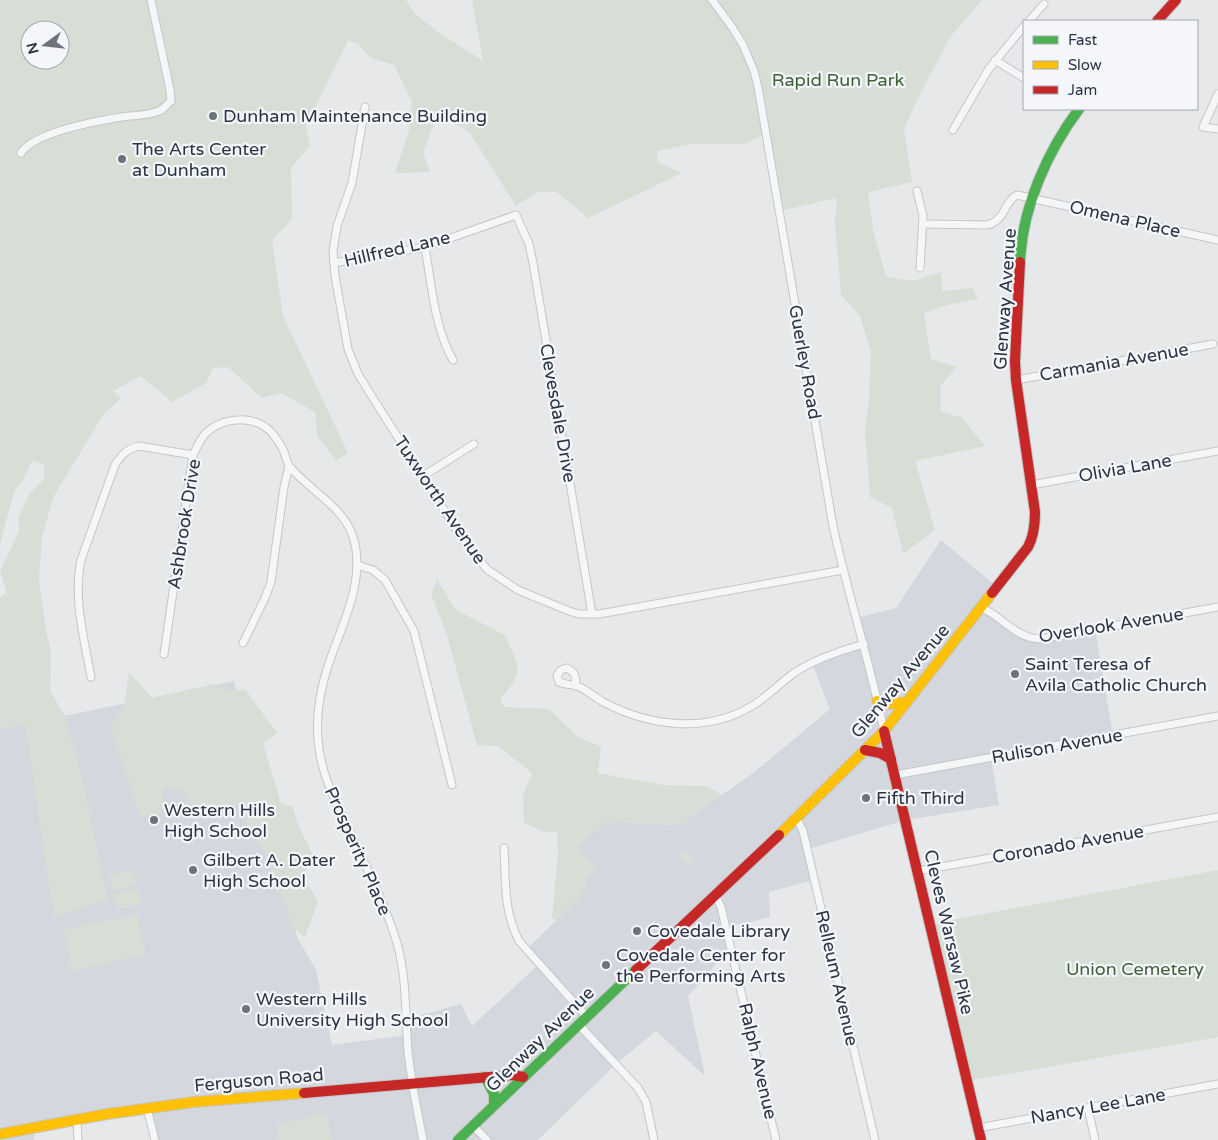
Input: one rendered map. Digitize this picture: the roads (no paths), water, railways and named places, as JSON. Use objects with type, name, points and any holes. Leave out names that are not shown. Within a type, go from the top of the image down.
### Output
[{"type":"main road","points":[[1158,20],[1176,0]]},
{"type":"main road","name":"Glenway Avenue","points":[[458,1140],[884,731],[1028,548],[1033,536],[1035,512],[1016,380],[1015,361],[1021,239],[1044,166],[1076,110]]},
{"type":"main road","points":[[877,701],[889,704],[907,702]]},
{"type":"main road","name":"Cleves Warsaw Pike","points":[[884,731],[896,775],[981,1140]]},
{"type":"main road","points":[[865,750],[880,753],[891,759]]},
{"type":"main road","name":"Ferguson Road","points":[[0,1134],[147,1108],[412,1083],[513,1075],[523,1077]]},
{"type":"main road","points":[[485,1077],[494,1094],[494,1105]]},
{"type":"street","points":[[22,153],[25,147],[42,138],[78,126],[123,117],[150,115],[162,110],[171,101],[151,0]]},
{"type":"street","name":"Guerley Road","points":[[712,0],[743,45],[754,71],[758,87],[833,526],[843,570],[864,644],[884,731]]},
{"type":"street","points":[[1030,20],[1044,4]]},
{"type":"street","points":[[954,130],[995,60],[1023,27]]},
{"type":"street","points":[[995,60],[1023,77]]},
{"type":"street","points":[[1218,94],[1203,127],[1218,129]]},
{"type":"street","name":"Tuxworth Avenue","points":[[365,107],[352,183],[334,238],[334,263],[345,335],[352,361],[358,374],[467,546],[488,570],[518,590],[569,611],[592,614],[843,570]]},
{"type":"street","points":[[917,191],[923,216],[920,268]]},
{"type":"street","name":"Omena Place","points":[[923,224],[988,225],[997,221],[1014,196],[1017,195],[1218,240]]},
{"type":"street","name":"Hillfred Lane","points":[[334,263],[425,247],[516,215]]},
{"type":"street","name":"Clevesdale Drive","points":[[516,215],[529,244],[533,263],[592,614]]},
{"type":"street","points":[[425,247],[440,329],[444,344],[452,360]]},
{"type":"street","name":"Carmania Avenue","points":[[1016,380],[1213,344]]},
{"type":"street","name":"Ashbrook Drive","points":[[164,654],[193,455],[202,438],[214,426],[225,422],[243,420],[260,424],[271,432],[284,451],[289,466],[349,526],[357,552],[357,565]]},
{"type":"street","points":[[423,476],[474,444]]},
{"type":"street","points":[[91,677],[78,603],[79,572],[81,560],[115,465],[122,454],[133,447],[139,446],[193,455]]},
{"type":"street","name":"Olivia Lane","points":[[1031,485],[1218,451]]},
{"type":"street","points":[[243,643],[266,598],[271,582],[284,487],[289,466]]},
{"type":"street","points":[[357,565],[374,570],[385,580],[414,631],[452,785]]},
{"type":"street","name":"Prosperity Place","points":[[357,565],[347,614],[328,667],[319,703],[318,738],[328,787],[368,869],[396,942],[405,990],[412,1083],[423,1140]]},
{"type":"street","name":"Overlook Avenue","points":[[982,608],[1022,635],[1041,639],[1218,607]]},
{"type":"street","points":[[576,686],[602,702],[654,721],[675,724],[700,723],[723,718],[738,712],[761,700],[795,672],[833,654],[864,644]]},
{"type":"street","name":"Rulison Avenue","points":[[896,775],[1218,716]]},
{"type":"street","name":"Relleum Avenue","points":[[796,817],[803,831],[875,1140]]},
{"type":"street","name":"Coronado Avenue","points":[[918,871],[1218,817]]},
{"type":"street","points":[[504,848],[505,893],[514,931],[525,951],[587,1017]]},
{"type":"street","name":"Ralph Avenue","points":[[714,896],[721,907],[776,1140]]},
{"type":"street","points":[[579,1025],[638,1088],[646,1102],[654,1140]]},
{"type":"street","name":"Nancy Lee Lane","points":[[978,1128],[1218,1084]]},
{"type":"street","points":[[147,1108],[155,1140]]},
{"type":"street","points":[[1088,1108],[1095,1140]]},
{"type":"street","points":[[76,1120],[78,1140]]},
{"type":"street","points":[[473,1126],[487,1140]]},
{"type":"place","name":"Dunham Maintenance Building","points":[[213,116]]},
{"type":"place","name":"The Arts Center at Dunham","points":[[122,159]]},
{"type":"place","name":"Saint Teresa of Avila Catholic Church","points":[[1015,674]]},
{"type":"place","name":"Fifth Third","points":[[866,798]]},
{"type":"place","name":"Western Hills High School","points":[[154,820]]},
{"type":"place","name":"Gilbert A. Dater High School","points":[[193,870]]},
{"type":"place","name":"Covedale Library","points":[[637,931]]},
{"type":"place","name":"Covedale Center for the Performing Arts","points":[[606,965]]},
{"type":"place","name":"Western Hills University High School","points":[[246,1009]]},
{"type":"park label","name":"Rapid Run Park","points":[[838,80]]},
{"type":"park label","name":"Union Cemetery","points":[[1135,969]]}]
